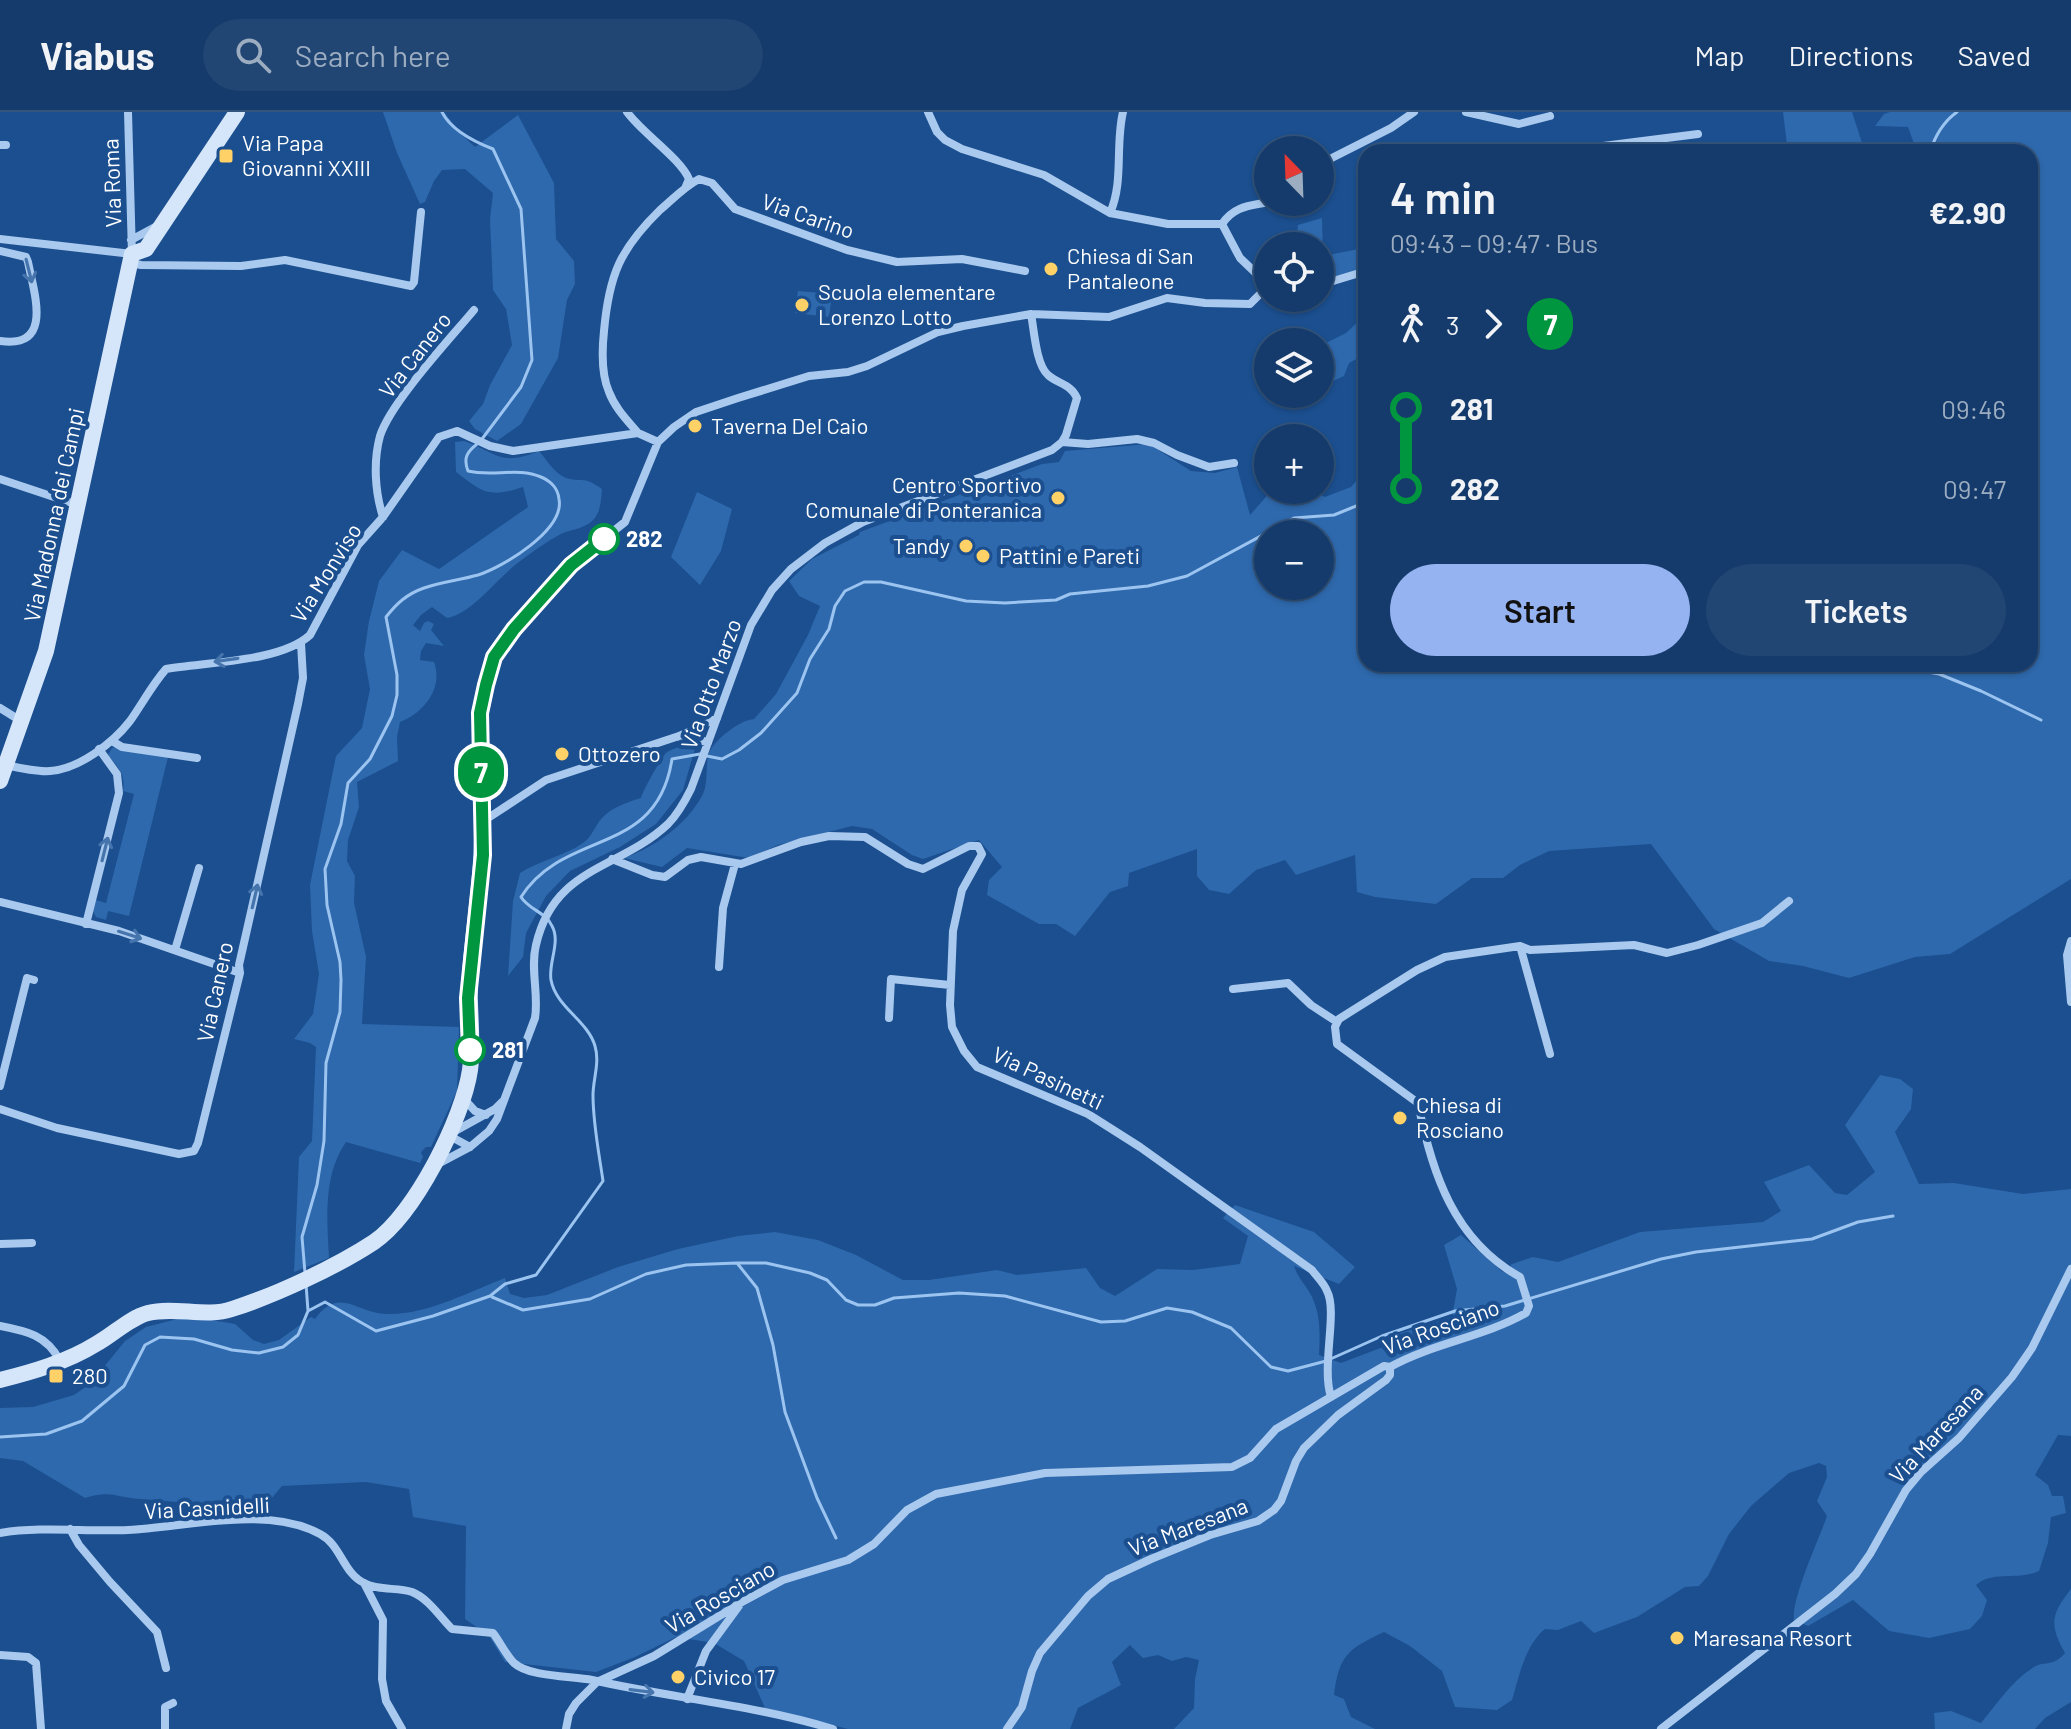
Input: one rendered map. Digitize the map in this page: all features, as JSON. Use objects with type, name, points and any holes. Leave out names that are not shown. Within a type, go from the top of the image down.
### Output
[{"type":"street","name":"Via Roma","points":[[128,112],[131,252]]},
{"type":"street","points":[[0,239],[131,252],[146,249],[237,112]]},
{"type":"street","points":[[627,112],[683,168],[689,179],[686,186],[644,225],[626,247],[613,275],[606,306],[602,347],[607,389],[613,402],[638,433],[658,442]]},
{"type":"street","points":[[928,112],[937,132],[945,140],[962,149],[1044,175],[1110,213],[1168,224],[1222,224]]},
{"type":"street","points":[[1110,213],[1117,197],[1119,129],[1123,112]]},
{"type":"street","points":[[1359,144],[1414,112]]},
{"type":"street","points":[[1466,112],[1519,124],[1550,116]]},
{"type":"street","points":[[1619,144],[1698,134]]},
{"type":"street","points":[[1334,157],[1358,145]]},
{"type":"street","name":"Via Carino","points":[[686,186],[706,179],[735,209],[847,250],[897,262],[962,259],[1025,271]]},
{"type":"street","points":[[1222,224],[1229,213],[1254,205]]},
{"type":"street","points":[[131,252],[141,265],[241,266],[285,260],[411,286],[414,282],[421,212]]},
{"type":"street","points":[[1222,224],[1240,258],[1254,271]]},
{"type":"street","points":[[0,251],[26,257],[37,323],[32,334],[23,340],[0,341]]},
{"type":"street","name":"Via Madonna dei Campi","points":[[2,774],[46,651],[131,252]]},
{"type":"street","points":[[1334,281],[1358,273]]},
{"type":"street","points":[[0,1380],[60,1361],[94,1346],[147,1313],[229,1311],[313,1275],[376,1241],[398,1220],[432,1167],[448,1135],[464,1099],[471,1067],[468,998],[483,855],[480,713],[494,657],[514,629],[571,565],[625,522],[658,442],[674,427],[696,412],[809,376],[848,372],[867,366],[938,332],[963,326],[1031,314],[1109,317],[1167,298],[1205,303],[1250,304],[1254,300]]},
{"type":"street","name":"Via Canero","points":[[383,517],[376,484],[381,435],[407,393],[474,310]]},
{"type":"street","points":[[1031,314],[1040,365],[1048,375],[1069,387],[1077,398],[1062,442],[1088,444],[1137,439],[1154,443],[1209,467],[1234,463]]},
{"type":"street","name":"Via Monviso","points":[[2,774],[50,771],[75,763],[112,741],[166,669],[272,655],[301,643],[310,635],[358,545],[383,517],[439,437],[457,431],[490,446],[513,451],[638,433]]},
{"type":"street","name":"Via Otto Marzo","points":[[432,1167],[470,1147],[489,1131],[505,1098],[535,1018],[535,945],[553,904],[581,876],[669,824],[683,806],[758,610],[772,590],[807,556],[863,522],[1052,450],[1062,442]]},
{"type":"street","points":[[0,479],[78,505]]},
{"type":"street","name":"Via Canero","points":[[0,1109],[57,1128],[179,1154],[194,1151],[240,973],[239,965],[301,691],[301,643]]},
{"type":"street","points":[[0,708],[21,721]]},
{"type":"street","points":[[482,822],[546,780],[679,736],[717,718]]},
{"type":"street","points":[[679,736],[696,738],[708,744]]},
{"type":"street","points":[[112,741],[122,747],[197,758]]},
{"type":"street","points":[[86,924],[119,793],[117,774],[99,749]]},
{"type":"street","name":"Via Pasinetti","points":[[612,859],[665,877],[688,860],[701,857],[741,864],[801,842],[829,836],[865,837],[908,864],[923,869],[969,846],[978,846],[982,854],[962,890],[957,906],[950,985],[952,1027],[964,1051],[977,1067],[1088,1114],[1140,1147],[1312,1270],[1328,1292],[1331,1310],[1326,1361],[1331,1397]]},
{"type":"street","points":[[719,967],[723,908],[735,864]]},
{"type":"street","points":[[175,950],[199,868]]},
{"type":"street","points":[[1233,989],[1288,983],[1311,1005],[1337,1022],[1390,986],[1445,957],[1520,946],[1530,950],[1634,945],[1667,953],[1762,923],[1789,901]]},
{"type":"street","points":[[0,902],[119,931],[240,973]]},
{"type":"street","points":[[2071,941],[2067,955],[2071,1002]]},
{"type":"street","points":[[1520,946],[1550,1054]]},
{"type":"street","points":[[0,1086],[27,978],[34,980]]},
{"type":"street","points":[[889,1018],[891,979],[950,985]]},
{"type":"street","name":"Via Rosciano","points":[[597,1682],[654,1656],[783,1580],[848,1560],[874,1544],[907,1510],[936,1494],[1045,1473],[1232,1467],[1250,1458],[1276,1429],[1384,1366],[1390,1367],[1433,1348],[1511,1322],[1526,1313],[1529,1306],[1520,1277],[1496,1263],[1464,1229],[1442,1190],[1426,1142],[1418,1103],[1337,1044],[1337,1022]]},
{"type":"street","name":"Via Otto Marzo","points":[[448,1135],[486,1115],[505,1098]]},
{"type":"street","points":[[464,1099],[475,1111],[486,1115]]},
{"type":"street","points":[[448,1135],[470,1147]]},
{"type":"street","points":[[0,1244],[32,1243]]},
{"type":"street","name":"Via Maresana","points":[[1661,1729],[1835,1594],[1856,1574],[1906,1490],[1959,1438],[2012,1377],[2032,1348],[2071,1269]]},
{"type":"street","points":[[0,1326],[45,1340],[60,1361]]},
{"type":"street","name":"Via Maresana","points":[[1007,1729],[1022,1707],[1040,1653],[1088,1596],[1108,1579],[1151,1559],[1210,1535],[1258,1521],[1274,1510],[1304,1448],[1338,1415],[1386,1380],[1390,1367]]},
{"type":"street","name":"Via Casnidelli","points":[[0,1533],[31,1528],[127,1530],[246,1520],[286,1523],[319,1533],[332,1542],[353,1575],[364,1583],[383,1620],[382,1679],[386,1701],[402,1729]]},
{"type":"street","points":[[70,1529],[79,1545],[110,1582],[157,1632],[166,1668]]},
{"type":"street","points":[[364,1583],[409,1591],[425,1599],[452,1629],[493,1633],[515,1664],[535,1672],[753,1708],[833,1729]]},
{"type":"street","points":[[687,1699],[706,1651],[742,1602]]},
{"type":"street","points":[[0,1655],[28,1657],[36,1663],[41,1729]]},
{"type":"street","points":[[566,1729],[569,1714],[576,1703],[597,1682]]},
{"type":"street","points":[[165,1729],[165,1707],[173,1703]]},
{"type":"shaded area","points":[[383,112],[444,112],[475,147],[518,115],[554,183],[556,239],[574,261],[575,284],[567,300],[558,358],[521,424],[497,441],[475,429],[469,421],[483,404],[512,345],[506,309],[493,290],[490,219],[493,193],[465,169],[442,170],[425,202],[420,204]]},
{"type":"shaded area","points":[[1783,112],[1852,112],[1862,144],[1787,144]]},
{"type":"shaded area","points":[[1890,112],[2071,112],[2071,879],[1950,954],[1915,957],[1849,978],[1769,961],[1714,929],[1651,844],[1549,851],[1520,865],[1503,878],[1472,878],[1436,904],[1357,892],[1355,855],[1296,875],[1285,860],[1256,870],[1229,894],[1209,890],[1197,876],[1197,849],[1129,873],[1128,886],[1110,892],[1075,936],[1056,924],[1039,924],[987,895],[989,880],[1002,867],[979,840],[923,859],[872,829],[852,826],[778,845],[749,858],[687,848],[662,867],[624,858],[658,841],[687,816],[704,791],[712,748],[735,727],[754,719],[776,694],[820,606],[799,596],[789,581],[812,559],[860,532],[1042,464],[1059,462],[1065,451],[1149,444],[1191,471],[1215,473],[1237,467],[1250,515],[1260,504],[1334,504],[1334,494],[1351,487],[1358,479],[1358,672],[2038,672],[2038,144],[1914,144],[1908,127],[1875,126],[1884,114]]},
{"type":"shaded area","points":[[1322,218],[1322,232],[1297,232],[1298,225]]},
{"type":"shaded area","points":[[1358,249],[1358,270],[1334,278],[1334,254]]},
{"type":"shaded area","points":[[798,291],[832,294],[829,317],[795,313]]},
{"type":"shaded area","points":[[1358,322],[1358,358],[1349,363],[1344,376],[1334,381],[1334,339]]},
{"type":"shaded area","points":[[464,441],[507,458],[539,451],[562,476],[587,481],[602,489],[600,505],[591,522],[561,534],[534,551],[457,615],[447,618],[432,607],[413,625],[420,631],[428,621],[434,624],[431,630],[444,646],[426,643],[421,651],[420,660],[434,662],[434,690],[424,706],[400,722],[398,761],[357,782],[359,807],[348,840],[347,861],[355,876],[354,903],[366,957],[362,1024],[459,1027],[457,1091],[431,1147],[421,1152],[423,1157],[420,1163],[346,1142],[330,1183],[327,1213],[329,1258],[294,1272],[299,1157],[312,1141],[316,1047],[294,1039],[313,1014],[319,974],[312,931],[310,885],[336,756],[362,728],[370,689],[364,655],[379,581],[402,550],[439,569],[528,507],[523,487],[487,492],[456,472],[455,442]]},
{"type":"shaded area","points":[[697,492],[732,509],[721,551],[700,585],[671,557]]},
{"type":"shaded area","points":[[686,744],[696,745],[683,790],[656,824],[620,847],[570,871],[546,896],[526,933],[523,957],[508,976],[513,901],[520,873],[583,843],[606,814],[641,798],[664,755]]},
{"type":"shaded area","points":[[112,748],[168,757],[129,916],[108,911],[106,920],[96,917],[93,911],[96,900],[106,903],[134,794],[123,791],[122,776],[108,755]]},
{"type":"shaded area","points":[[1880,1075],[1900,1079],[1913,1089],[1911,1109],[1895,1132],[1919,1184],[1954,1183],[2023,1194],[2071,1189],[2071,1436],[2058,1435],[2035,1475],[2048,1485],[2052,1496],[2063,1496],[2066,1513],[2051,1517],[2048,1543],[2039,1571],[1990,1578],[1976,1585],[1987,1600],[1982,1616],[1970,1629],[1929,1638],[1889,1631],[1853,1600],[1808,1626],[1794,1620],[1801,1584],[1827,1516],[1817,1501],[1827,1477],[1826,1466],[1819,1463],[1789,1473],[1751,1506],[1729,1534],[1708,1576],[1699,1586],[1685,1587],[1637,1617],[1594,1633],[1581,1621],[1558,1630],[1545,1629],[1528,1652],[1512,1700],[1497,1710],[1455,1707],[1442,1671],[1410,1646],[1384,1632],[1347,1655],[1339,1671],[1334,1695],[1344,1699],[1351,1717],[1375,1729],[1174,1729],[1194,1708],[1199,1660],[1186,1657],[1172,1661],[1158,1655],[1143,1658],[1130,1645],[1112,1662],[1121,1685],[1078,1708],[1070,1729],[848,1729],[765,1708],[744,1661],[714,1643],[676,1637],[596,1672],[505,1662],[489,1636],[465,1619],[466,1526],[413,1517],[409,1489],[366,1482],[282,1486],[265,1506],[202,1504],[107,1494],[85,1498],[23,1461],[0,1458],[0,1408],[33,1407],[74,1395],[90,1384],[125,1341],[146,1327],[189,1316],[235,1324],[253,1340],[264,1344],[279,1340],[311,1317],[315,1319],[332,1304],[341,1302],[377,1313],[417,1311],[505,1278],[510,1294],[524,1298],[547,1295],[618,1267],[678,1249],[738,1236],[775,1232],[818,1240],[856,1255],[903,1280],[929,1280],[997,1270],[1017,1275],[1086,1268],[1100,1288],[1115,1296],[1157,1269],[1193,1270],[1240,1264],[1248,1236],[1223,1218],[1235,1205],[1314,1232],[1355,1267],[1339,1284],[1294,1266],[1317,1310],[1319,1355],[1341,1363],[1383,1347],[1394,1335],[1452,1317],[1457,1289],[1444,1245],[1461,1235],[1503,1272],[1512,1264],[1533,1257],[1558,1262],[1640,1232],[1763,1222],[1781,1211],[1764,1182],[1809,1165],[1835,1193],[1847,1195],[1875,1172],[1845,1125]]},
{"type":"shaded area","points":[[2071,1589],[2071,1702],[2045,1718],[2035,1729],[1935,1729],[1934,1713],[1951,1711],[1981,1723],[2024,1674],[2036,1666],[2056,1661],[2065,1653],[2056,1635],[2054,1620]]},
{"type":"waterway","points":[[442,112],[457,130],[493,149],[521,209],[532,360],[521,387],[482,439]]},
{"type":"waterway","points":[[1933,144],[1940,130],[1957,112]]},
{"type":"waterway","points":[[305,1273],[302,1237],[317,1185],[324,1141],[326,1063],[340,1012],[340,962],[327,905],[325,869],[341,824],[348,783],[370,759],[392,716],[397,695],[397,675],[386,617],[394,607],[418,590],[478,575],[516,556],[543,535],[558,511],[557,492],[551,483],[541,477],[523,473],[468,471],[467,456],[477,444]]},
{"type":"waterway","points":[[707,756],[722,759],[761,733],[797,693],[810,659],[829,629],[835,606],[845,591],[864,582],[881,582],[966,601],[1005,603],[1056,600],[1070,594],[1148,586],[1187,576],[1294,518],[1334,515],[1358,505]]},
{"type":"waterway","points":[[1928,672],[1981,691],[2041,720]]},
{"type":"waterway","points":[[0,1437],[46,1434],[82,1421],[124,1386],[145,1345],[160,1337],[194,1339],[232,1350],[259,1353],[283,1347],[298,1335],[308,1311],[325,1302],[376,1331],[433,1316],[490,1296],[505,1284],[536,1275],[603,1181],[593,1106],[597,1059],[595,1046],[586,1029],[554,990],[551,980],[555,939],[552,926],[546,917],[521,897],[540,875],[561,860],[629,828],[648,813],[663,791],[672,759],[700,754]]},
{"type":"waterway","points":[[737,1263],[766,1263],[810,1273],[827,1280],[846,1300],[858,1305],[875,1305],[894,1298],[959,1293],[1005,1296],[1101,1322],[1125,1321],[1167,1308],[1192,1312],[1231,1328],[1271,1367],[1288,1371],[1326,1361],[1382,1336],[1455,1311],[1505,1306],[1661,1259],[1812,1239],[1858,1222],[1893,1216]]},
{"type":"waterway","points":[[492,1297],[523,1310],[590,1299],[646,1274],[686,1265],[737,1263],[757,1288],[773,1345],[785,1412],[817,1498],[836,1538]]},
{"type":"waterway","points":[[306,1284],[308,1311]]},
{"type":"bus line","name":"7","points":[[470,1050],[468,998],[483,855],[480,713],[486,685],[494,657],[514,629],[571,565],[604,539]]},
{"type":"place","name":"Via Papa Giovanni XXIII","points":[[226,156]]},
{"type":"place","name":"Chiesa di San Pantaleone","points":[[1051,269]]},
{"type":"place","name":"Scuola elementare Lorenzo Lotto","points":[[802,305]]},
{"type":"place","name":"Taverna Del Caio","points":[[695,426]]},
{"type":"place","name":"Centro Sportivo Comunale di Ponteranica","points":[[1058,498]]},
{"type":"place","name":"282","points":[[604,539]]},
{"type":"place","name":"Tandy","points":[[966,546]]},
{"type":"place","name":"Pattini e Pareti","points":[[983,556]]},
{"type":"place","name":"Ottozero","points":[[562,754]]},
{"type":"place","name":"281","points":[[470,1050]]},
{"type":"place","name":"Chiesa di Rosciano","points":[[1400,1118]]},
{"type":"place","name":"280","points":[[56,1376]]},
{"type":"place","name":"Maresana Resort","points":[[1677,1638]]},
{"type":"place","name":"Civico 17","points":[[678,1677]]}]
